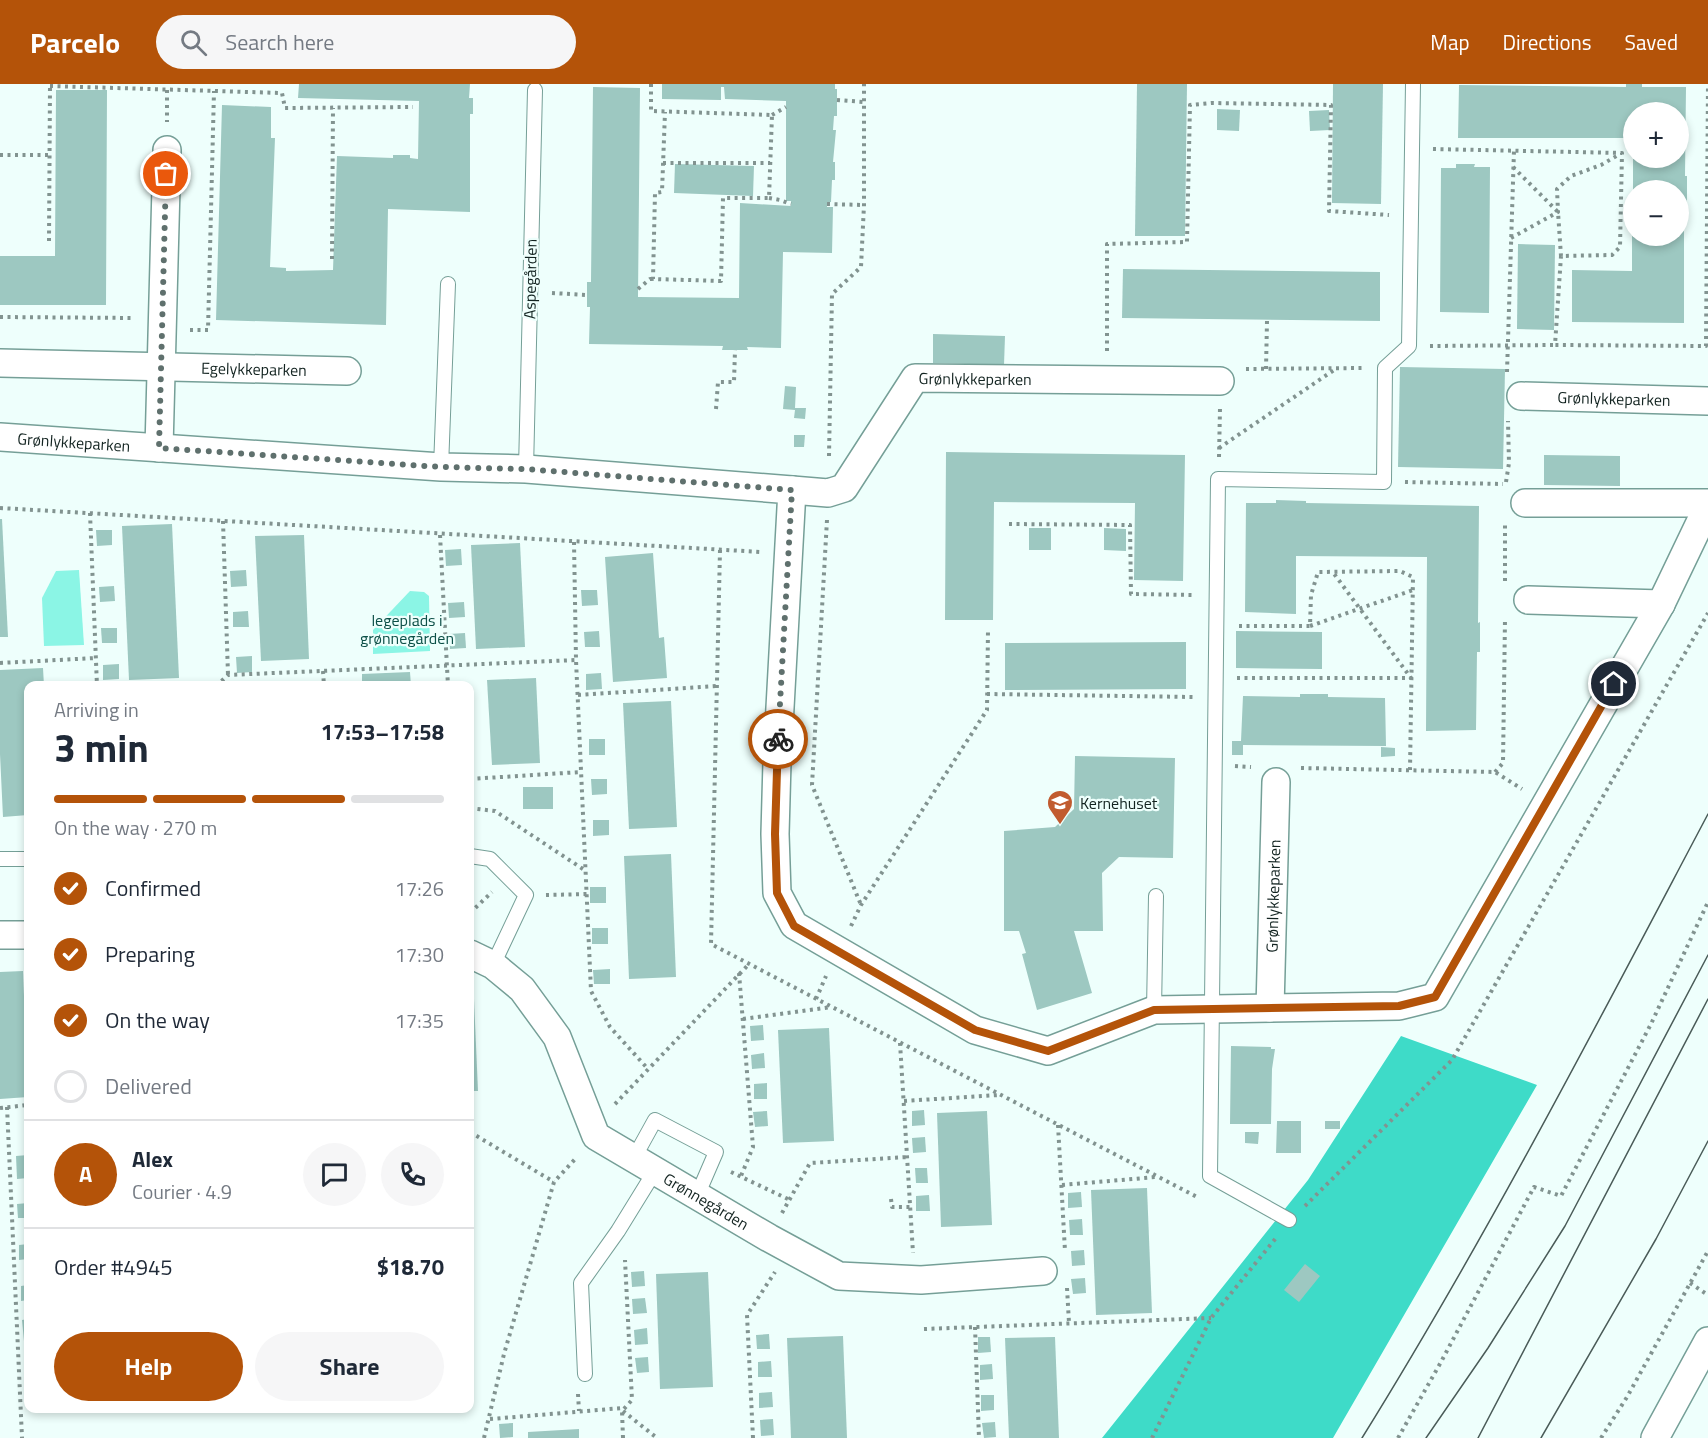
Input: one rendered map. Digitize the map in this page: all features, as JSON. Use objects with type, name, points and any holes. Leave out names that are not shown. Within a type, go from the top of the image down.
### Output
[{"type":"street","points":[[159,448],[167,150]]},
{"type":"street","name":"Egelykkeparken","points":[[0,363],[347,371]]},
{"type":"street","name":"Grønlykkeparken","points":[[0,437],[441,467],[525,469],[828,493],[844,488],[915,378],[1220,381]]},
{"type":"street","name":"Grønlykkeparken","points":[[1512,396],[1708,401]]},
{"type":"street","points":[[792,490],[777,762],[775,834],[777,893],[794,926],[975,1030],[1048,1051],[1154,1010],[1399,1006],[1435,997],[1661,604],[1708,505],[1512,504]]},
{"type":"street","points":[[1517,595],[1661,604]]},
{"type":"street","name":"Grønlykkeparken","points":[[1270,1008],[1276,772]]},
{"type":"street","points":[[0,935],[24,935]]},
{"type":"street","points":[[474,956],[494,965],[522,989],[557,1037],[594,1132]]},
{"type":"street","name":"Grønnegården","points":[[594,1132],[644,1165],[779,1244],[839,1276],[915,1280],[1058,1272]]},
{"type":"street","points":[[1655,1438],[1708,1341]]},
{"type":"lane","points":[[1289,1220],[1210,1176],[1218,479],[1384,482],[1385,368],[1409,346],[1413,84]]},
{"type":"lane","name":"Aspegården","points":[[525,469],[535,90]]},
{"type":"lane","points":[[441,467],[448,284]]},
{"type":"lane","points":[[474,857],[490,859],[526,895],[494,965]]},
{"type":"lane","points":[[0,859],[24,860]]},
{"type":"lane","points":[[1154,1010],[1156,896]]},
{"type":"lane","points":[[585,1374],[581,1283],[623,1224],[644,1165],[655,1120],[716,1152],[697,1196]]},
{"type":"path","points":[[277,84],[277,93]]},
{"type":"path","points":[[651,84],[651,111],[772,115],[786,107]]},
{"type":"path","points":[[1409,346],[1706,346],[1708,84]]},
{"type":"path","points":[[49,242],[50,85],[282,93],[285,108],[412,107]]},
{"type":"path","points":[[0,316],[162,323],[208,330],[214,91]]},
{"type":"path","points":[[837,100],[864,102]]},
{"type":"path","points":[[1107,380],[1107,244],[1187,242],[1191,105],[1211,103],[1331,105],[1329,212],[1411,216]]},
{"type":"path","points":[[332,259],[333,108]]},
{"type":"path","points":[[653,279],[655,193],[662,192],[665,112]]},
{"type":"path","points":[[769,198],[772,115]]},
{"type":"path","points":[[1412,148],[1622,153]]},
{"type":"path","points":[[1514,150],[1506,345],[1512,396],[1506,484],[1512,504],[1517,595]]},
{"type":"path","points":[[1555,345],[1561,256],[1557,189],[1571,176],[1601,165],[1622,153]]},
{"type":"path","points":[[1561,256],[1612,255],[1620,247],[1622,153]]},
{"type":"path","points":[[0,155],[50,155]]},
{"type":"path","points":[[663,163],[770,163]]},
{"type":"path","points":[[1513,167],[1557,212]]},
{"type":"path","points":[[638,289],[650,279],[721,281],[723,198],[769,198],[791,204]]},
{"type":"path","points":[[827,204],[864,205]]},
{"type":"path","points":[[1510,238],[1557,212]]},
{"type":"path","points":[[529,292],[587,295]]},
{"type":"path","points":[[1266,369],[1267,321]]},
{"type":"path","points":[[716,409],[718,382],[734,382],[735,350]]},
{"type":"path","points":[[1218,479],[1220,369],[1385,368]]},
{"type":"path","points":[[1219,449],[1336,369]]},
{"type":"path","points":[[1384,482],[1506,484]]},
{"type":"path","points":[[0,508],[789,554]]},
{"type":"path","points":[[90,513],[97,681]]},
{"type":"path","points":[[223,521],[228,675]]},
{"type":"path","points":[[1010,524],[1130,525],[1131,594],[1216,595]]},
{"type":"path","points":[[440,535],[448,681]]},
{"type":"path","points":[[574,542],[576,660],[591,991],[610,1027],[648,1069]]},
{"type":"path","points":[[1332,571],[1411,678]]},
{"type":"path","points":[[1310,626],[1311,595],[1318,572],[1400,571],[1413,577],[1410,770]]},
{"type":"path","points":[[1216,626],[1310,626],[1413,590]]},
{"type":"path","points":[[1496,772],[1503,763],[1505,612]]},
{"type":"path","points":[[1152,1438],[1211,1318],[1289,1220],[1452,1060],[1708,613]]},
{"type":"path","points":[[837,951],[861,905],[987,710],[988,630]]},
{"type":"path","points":[[0,663],[96,658]]},
{"type":"path","points":[[221,681],[228,675],[576,660]]},
{"type":"path","points":[[323,671],[324,681]]},
{"type":"path","points":[[1216,678],[1411,678]]},
{"type":"path","points":[[578,695],[717,686]]},
{"type":"path","points":[[987,694],[1215,697]]},
{"type":"path","points":[[1215,766],[1276,772],[1410,770],[1496,772],[1545,804]]},
{"type":"path","points":[[474,779],[582,772]]},
{"type":"path","points":[[474,808],[495,811],[586,871]]},
{"type":"path","points":[[474,909],[508,877]]},
{"type":"path","points":[[526,895],[587,894]]},
{"type":"path","points":[[1398,1438],[1442,1362],[1534,1187],[1561,1196],[1651,1024],[1708,902]]},
{"type":"path","points":[[484,1438],[504,1354],[554,1182],[648,1069],[749,964]]},
{"type":"path","points":[[739,973],[753,1147],[741,1176]]},
{"type":"path","points":[[743,1019],[832,1007]]},
{"type":"path","points":[[900,1043],[915,1280]]},
{"type":"path","points":[[904,1101],[1000,1095]]},
{"type":"path","points":[[0,1108],[24,1105]]},
{"type":"path","points":[[7,1107],[22,1438]]},
{"type":"path","points":[[1058,1125],[1062,1185],[1058,1272],[1069,1323]]},
{"type":"path","points":[[474,1134],[554,1182]]},
{"type":"path","points":[[753,1438],[747,1315],[779,1244],[790,1200],[810,1163],[908,1157]]},
{"type":"path","points":[[711,1162],[790,1200]]},
{"type":"path","points":[[1062,1185],[1158,1177]]},
{"type":"path","points":[[891,1199],[892,1207],[911,1207]]},
{"type":"path","points":[[490,1419],[623,1409],[632,1400],[623,1224]]},
{"type":"path","points":[[1601,1438],[1627,1397],[1708,1251]]},
{"type":"path","points":[[1690,1283],[1708,1295]]},
{"type":"path","points":[[924,1329],[1211,1318]]},
{"type":"path","points":[[975,1328],[979,1438]]},
{"type":"path","points":[[623,1409],[623,1438]]},
{"type":"path","points":[[623,1409],[657,1438]]},
{"type":"green space","points":[[79,570],[84,645],[44,646],[42,598],[56,571]]},
{"type":"green space","name":"legeplads i grønnegården","points":[[410,591],[424,592],[429,596],[430,651],[373,654],[373,630]]},
{"type":"green space","points":[[1401,1036],[1537,1085],[1333,1438],[1102,1438],[1308,1180]]},
{"type":"building","points":[[299,84],[470,84],[469,98],[473,98],[473,114],[470,114],[470,212],[388,209],[386,325],[216,320],[222,105],[271,107],[271,138],[275,138],[270,267],[286,268],[286,271],[333,270],[337,156],[393,158],[393,155],[410,155],[410,158],[418,159],[419,101],[298,98]]},
{"type":"building","points":[[662,84],[835,84],[837,116],[834,116],[833,130],[836,130],[833,162],[835,162],[835,180],[832,180],[831,202],[827,202],[827,207],[833,207],[832,253],[783,252],[781,348],[747,347],[748,350],[722,350],[723,346],[589,344],[590,307],[587,307],[587,282],[591,282],[593,87],[640,88],[638,297],[739,298],[740,203],[791,206],[791,201],[786,201],[786,101],[725,99],[724,87],[721,87],[721,100],[662,99]]},
{"type":"building","points":[[1137,84],[1187,84],[1185,236],[1135,236]]},
{"type":"building","points":[[1333,84],[1383,84],[1381,204],[1332,203]]},
{"type":"building","points":[[1626,84],[1642,84],[1642,87],[1686,87],[1686,102],[1623,102],[1623,138],[1458,138],[1459,85],[1626,87]]},
{"type":"building","points":[[56,90],[107,90],[106,305],[0,305],[0,256],[55,256]]},
{"type":"building","points":[[1217,109],[1240,110],[1239,131],[1217,130]]},
{"type":"building","points":[[1329,110],[1330,130],[1310,131],[1309,111]]},
{"type":"building","points":[[675,164],[754,166],[753,196],[674,193]]},
{"type":"building","points":[[1456,164],[1490,167],[1489,313],[1440,312],[1441,168],[1456,168]]},
{"type":"building","points":[[1633,168],[1685,168],[1685,176],[1687,176],[1687,180],[1633,180]]},
{"type":"building","points":[[1518,244],[1555,245],[1554,330],[1517,329]]},
{"type":"building","points":[[1632,246],[1684,246],[1684,323],[1572,322],[1572,270],[1632,271]]},
{"type":"building","points":[[1123,269],[1380,272],[1380,321],[1122,318]]},
{"type":"building","points":[[933,334],[1005,336],[1004,365],[933,363]]},
{"type":"building","points":[[1400,367],[1505,369],[1503,469],[1398,467]]},
{"type":"building","points":[[785,386],[796,387],[795,408],[806,408],[805,419],[794,418],[795,410],[783,409]]},
{"type":"building","points":[[794,435],[805,435],[804,447],[794,447]]},
{"type":"building","points":[[946,452],[1185,455],[1183,581],[1134,580],[1135,503],[994,502],[993,620],[945,620]]},
{"type":"building","points":[[1544,455],[1620,456],[1620,486],[1544,485]]},
{"type":"building","points":[[1276,500],[1306,501],[1306,503],[1479,506],[1478,623],[1480,622],[1480,652],[1477,652],[1476,730],[1426,731],[1427,557],[1296,556],[1296,614],[1245,612],[1246,503],[1276,503]]},
{"type":"building","points":[[0,519],[2,519],[8,637],[0,637]]},
{"type":"building","points":[[172,524],[179,678],[129,680],[122,526]]},
{"type":"building","points":[[1029,528],[1051,528],[1051,550],[1029,550]]},
{"type":"building","points":[[1104,528],[1126,529],[1126,551],[1104,550]]},
{"type":"building","points":[[96,530],[112,530],[112,545],[97,546]]},
{"type":"building","points":[[304,535],[309,659],[261,661],[255,536]]},
{"type":"building","points":[[520,543],[525,647],[476,649],[471,545]]},
{"type":"building","points":[[461,549],[462,565],[446,566],[445,550]]},
{"type":"building","points":[[653,553],[659,638],[664,637],[667,678],[613,682],[605,557]]},
{"type":"building","points":[[246,570],[247,586],[231,587],[230,571]]},
{"type":"building","points":[[114,586],[115,601],[100,602],[99,587]]},
{"type":"building","points":[[581,590],[597,590],[598,605],[582,606]]},
{"type":"building","points":[[464,602],[465,617],[449,618],[448,603]]},
{"type":"building","points":[[248,611],[249,627],[233,627],[233,612]]},
{"type":"building","points":[[101,628],[117,628],[117,643],[102,643]]},
{"type":"building","points":[[599,631],[600,647],[585,647],[584,632]]},
{"type":"building","points":[[1236,631],[1322,632],[1322,669],[1236,668]]},
{"type":"building","points":[[465,633],[466,648],[450,649],[449,634]]},
{"type":"building","points":[[1186,642],[1186,689],[1005,690],[1005,643]]},
{"type":"building","points":[[252,656],[252,672],[237,673],[236,657]]},
{"type":"building","points":[[119,664],[119,679],[103,680],[103,665]]},
{"type":"building","points":[[43,668],[44,681],[24,681],[24,815],[3,817],[0,670]]},
{"type":"building","points":[[410,672],[411,681],[362,681],[362,674]]},
{"type":"building","points":[[601,673],[602,689],[586,690],[586,674]]},
{"type":"building","points":[[536,678],[540,763],[492,765],[487,680]]},
{"type":"building","points":[[1300,694],[1385,698],[1386,746],[1243,745],[1243,755],[1232,755],[1232,741],[1241,741],[1243,696],[1300,697]]},
{"type":"building","points":[[671,701],[677,827],[629,829],[623,703]]},
{"type":"building","points":[[589,739],[605,739],[605,755],[589,755]]},
{"type":"building","points":[[1381,747],[1395,748],[1395,756],[1381,757]]},
{"type":"building","points":[[1075,756],[1175,758],[1173,858],[1119,857],[1102,873],[1103,931],[1074,931],[1092,993],[1037,1010],[1022,954],[1026,953],[1019,931],[1004,931],[1004,831],[1055,827],[1074,809]]},
{"type":"building","points":[[591,779],[607,779],[607,794],[592,795]]},
{"type":"building","points":[[523,787],[553,787],[553,809],[523,809]]},
{"type":"building","points":[[593,820],[609,820],[609,835],[593,836]]},
{"type":"building","points":[[671,854],[676,977],[629,979],[624,856]]},
{"type":"building","points":[[590,887],[606,887],[606,903],[590,903]]},
{"type":"building","points":[[592,928],[608,928],[608,944],[592,944]]},
{"type":"building","points":[[610,969],[610,984],[594,984],[593,970]]},
{"type":"building","points":[[23,971],[24,1097],[0,1099],[0,972]]},
{"type":"building","points":[[474,999],[478,1091],[474,1091]]},
{"type":"building","points":[[763,1025],[764,1040],[751,1041],[750,1026]]},
{"type":"building","points":[[829,1028],[834,1141],[783,1143],[778,1030]]},
{"type":"building","points":[[1231,1046],[1275,1049],[1272,1069],[1271,1124],[1230,1124]]},
{"type":"building","points":[[764,1053],[765,1068],[752,1069],[751,1055]]},
{"type":"building","points":[[767,1083],[767,1099],[754,1099],[754,1084]]},
{"type":"building","points":[[924,1110],[925,1125],[912,1126],[912,1111]]},
{"type":"building","points":[[767,1111],[768,1126],[755,1127],[753,1112]]},
{"type":"building","points":[[987,1111],[992,1225],[941,1227],[937,1113]]},
{"type":"building","points":[[1277,1121],[1301,1121],[1301,1153],[1276,1153]]},
{"type":"building","points":[[1325,1121],[1340,1121],[1340,1129],[1325,1129]]},
{"type":"building","points":[[1245,1132],[1259,1132],[1258,1144],[1245,1143]]},
{"type":"building","points":[[925,1137],[926,1152],[913,1153],[912,1138]]},
{"type":"building","points":[[24,1155],[24,1178],[17,1179],[16,1156]]},
{"type":"building","points":[[915,1168],[927,1168],[928,1183],[916,1183]]},
{"type":"building","points":[[1147,1188],[1152,1313],[1096,1315],[1091,1190]]},
{"type":"building","points":[[1081,1192],[1082,1207],[1068,1208],[1068,1193]]},
{"type":"building","points":[[929,1195],[930,1211],[916,1211],[916,1196]]},
{"type":"building","points":[[24,1203],[24,1218],[18,1218],[17,1204]]},
{"type":"building","points":[[1082,1219],[1083,1235],[1070,1235],[1069,1220]]},
{"type":"building","points":[[24,1244],[24,1259],[19,1260],[19,1245]]},
{"type":"building","points":[[1084,1250],[1085,1265],[1072,1266],[1071,1251]]},
{"type":"building","points":[[1305,1264],[1320,1276],[1299,1302],[1284,1290]]},
{"type":"building","points":[[644,1271],[645,1286],[632,1287],[631,1272]]},
{"type":"building","points":[[708,1272],[713,1387],[660,1389],[656,1274]]},
{"type":"building","points":[[1085,1278],[1086,1293],[1073,1294],[1071,1279]]},
{"type":"building","points":[[21,1286],[24,1286],[24,1301],[21,1301]]},
{"type":"building","points":[[645,1298],[647,1313],[633,1314],[632,1299]]},
{"type":"building","points":[[647,1328],[648,1344],[635,1345],[634,1330]]},
{"type":"building","points":[[769,1334],[770,1349],[757,1349],[756,1335]]},
{"type":"building","points":[[843,1336],[847,1438],[791,1438],[787,1338]]},
{"type":"building","points":[[978,1337],[990,1337],[991,1352],[978,1353]]},
{"type":"building","points":[[1055,1337],[1059,1438],[1009,1438],[1005,1338]]},
{"type":"building","points":[[648,1357],[649,1372],[637,1373],[635,1358]]},
{"type":"building","points":[[771,1361],[772,1377],[758,1377],[758,1362]]},
{"type":"building","points":[[992,1364],[993,1379],[980,1380],[980,1365]]},
{"type":"building","points":[[772,1392],[773,1407],[759,1408],[759,1393]]},
{"type":"building","points":[[981,1395],[994,1395],[994,1410],[981,1411]]},
{"type":"building","points":[[773,1419],[774,1435],[761,1436],[760,1420]]},
{"type":"building","points":[[995,1422],[996,1437],[984,1438],[982,1423]]},
{"type":"building","points":[[513,1423],[513,1437],[500,1438],[499,1424]]},
{"type":"building","points":[[579,1429],[579,1438],[528,1438],[528,1432]]},
{"type":"tram line","points":[[1362,1438],[1498,1207],[1708,814]]},
{"type":"tram line","points":[[1426,1438],[1488,1348],[1565,1226],[1708,955]]},
{"type":"tram line","points":[[1478,1438],[1708,999]]},
{"type":"tram line","points":[[1541,1438],[1656,1239],[1708,1141]]},
{"type":"way so far","points":[[166,174],[159,448],[441,467],[525,469],[792,490],[778,739]]},
{"type":"place","name":"Kernehuset","points":[[1060,826]]},
{"type":"route","points":[[778,739],[775,834],[777,893],[794,926],[975,1030],[1048,1051],[1154,1010],[1399,1006],[1435,997],[1614,684]]}]
